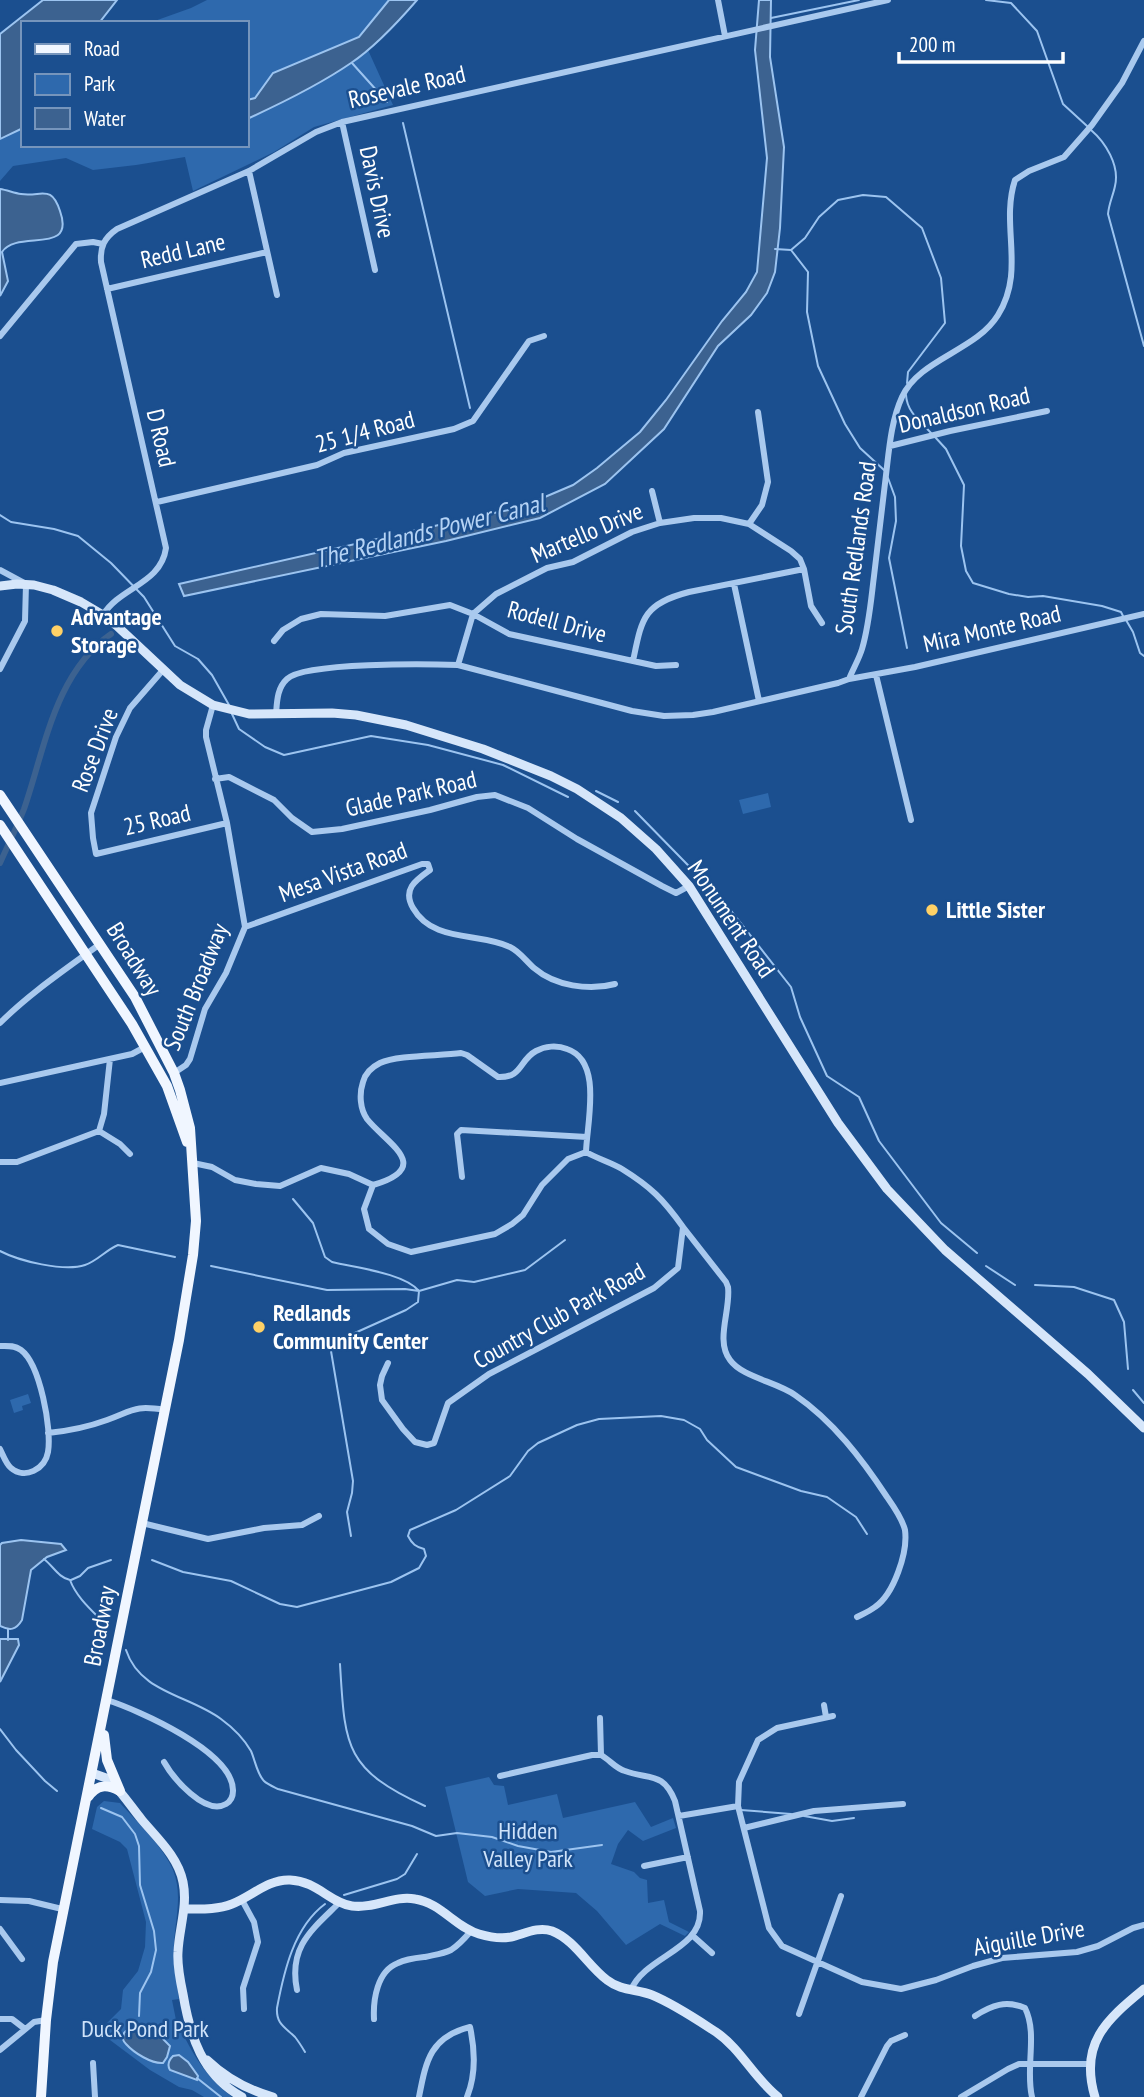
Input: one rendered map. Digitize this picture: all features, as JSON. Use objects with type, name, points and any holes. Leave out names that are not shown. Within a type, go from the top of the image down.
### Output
[{"type":"main road","name":"Monument Road","points":[[0,586],[26,584],[53,590],[103,615],[163,670],[194,695],[213,705],[241,713],[332,713],[381,719],[443,735],[532,768],[577,789],[621,818],[656,849],[689,886],[838,1123],[887,1189],[945,1250],[1088,1374],[1144,1428]]},
{"type":"main road","name":"Broadway","points":[[0,795],[130,990],[174,1073],[190,1128],[196,1221],[182,1328],[62,1909],[46,2020],[41,2097]]},
{"type":"main road","name":"Broadway","points":[[2,828],[145,1047],[174,1103],[193,1163]]},
{"type":"main road","points":[[130,990],[147,1027],[149,1038],[145,1047]]},
{"type":"main road","points":[[104,1714],[105,1753],[120,1791]]},
{"type":"main road","points":[[92,1773],[106,1778],[120,1791],[177,1864],[183,1883],[185,1909],[179,1944],[179,1967],[187,2020],[207,2066],[220,2082],[242,2097]]},
{"type":"main road","points":[[84,1807],[91,1793],[97,1788],[108,1786],[120,1791]]},
{"type":"main road","points":[[185,1909],[216,1909],[242,1900],[271,1883],[286,1880],[312,1885],[349,1905],[360,1906],[400,1898],[421,1900],[438,1907],[471,1931],[492,1937],[538,1930],[552,1931],[568,1941],[608,1981],[618,1987],[646,1993],[662,2000],[716,2032],[732,2045],[758,2078],[778,2097]]},
{"type":"main road","points":[[1095,2097],[1090,2064],[1101,2029],[1115,2012],[1144,1989]]},
{"type":"main road","points":[[199,2051],[231,2079],[273,2097]]},
{"type":"street","points":[[718,0],[725,36]]},
{"type":"street","name":"Rosevale Road","points":[[0,336],[76,244],[103,244],[107,236],[117,229],[249,171],[316,132],[342,122],[888,0]]},
{"type":"street","name":"South Redlands Road","points":[[849,678],[862,652],[890,446],[902,396],[927,370],[987,329],[996,318],[1008,295],[1013,247],[1010,206],[1015,180],[1029,171],[1064,157],[1092,125],[1122,83],[1144,41]]},
{"type":"street","name":"Davis Drive","points":[[342,122],[374,270]]},
{"type":"street","points":[[249,171],[277,295]]},
{"type":"street","name":"D Road","points":[[103,244],[101,262],[166,542],[165,554],[156,571],[113,603],[103,615]]},
{"type":"street","name":"Redd Lane","points":[[107,289],[267,252]]},
{"type":"street","name":"25 1/4 Road","points":[[157,502],[317,465],[344,453],[454,429],[473,421],[528,341],[544,336]]},
{"type":"street","name":"Donaldson Road","points":[[890,446],[1047,411]]},
{"type":"street","points":[[749,524],[762,505],[768,482],[758,412]]},
{"type":"street","points":[[653,491],[660,523]]},
{"type":"street","name":"Martello Drive","points":[[473,614],[496,594],[547,568],[573,562],[632,532],[660,523],[694,517],[721,518],[749,524],[791,551],[800,559],[804,569]]},
{"type":"street","points":[[633,661],[642,623],[653,606],[671,597],[804,569],[811,606],[822,623]]},
{"type":"street","points":[[0,570],[26,584],[26,615],[23,626],[0,669]]},
{"type":"street","points":[[734,584],[759,702]]},
{"type":"street","name":"Rodell Drive","points":[[274,641],[283,630],[300,619],[321,614],[385,616],[450,605],[509,634],[656,666],[676,665]]},
{"type":"street","points":[[458,665],[473,614]]},
{"type":"street","name":"Mira Monte Road","points":[[849,678],[876,675],[1144,614]]},
{"type":"street","points":[[276,714],[282,683],[305,670],[458,665],[632,712],[654,715],[693,715],[759,702],[849,678]]},
{"type":"street","name":"Rose Drive","points":[[96,854],[91,813],[116,737],[130,708],[163,670]]},
{"type":"street","points":[[876,675],[911,820]]},
{"type":"street","name":"South Broadway","points":[[174,1073],[190,1059],[205,1009],[226,973],[245,927],[227,823],[206,737],[213,705]]},
{"type":"street","name":"Glade Park Road","points":[[215,779],[229,777],[274,800],[292,818],[312,832],[342,830],[495,795],[528,808],[577,839],[669,890],[676,893],[689,886]]},
{"type":"street","name":"25 Road","points":[[96,854],[227,823]]},
{"type":"street","name":"Mesa Vista Road","points":[[245,927],[412,867],[428,864],[430,870],[414,880],[409,892],[414,910],[424,921],[459,936],[508,946],[536,970],[557,981],[583,988],[601,988],[615,984]]},
{"type":"street","points":[[0,1023],[13,1010],[100,944]]},
{"type":"street","points":[[193,1163],[212,1167],[234,1180],[279,1186],[321,1168],[349,1174],[373,1185],[389,1180],[401,1169],[403,1158],[367,1118],[361,1101],[363,1079],[373,1067],[385,1060],[461,1053],[498,1077],[503,1077],[516,1074],[537,1050],[555,1046],[572,1050],[586,1062],[589,1072],[590,1108],[586,1152]]},
{"type":"street","points":[[0,1083],[132,1054],[145,1047]]},
{"type":"street","points":[[99,1130],[104,1114],[110,1059]]},
{"type":"street","points":[[99,1130],[130,1154]]},
{"type":"street","points":[[0,1162],[17,1162],[99,1130]]},
{"type":"street","points":[[462,1177],[457,1134],[461,1130],[587,1137]]},
{"type":"street","points":[[373,1185],[363,1209],[369,1229],[388,1244],[411,1252],[495,1234],[523,1215],[542,1185],[568,1158],[586,1152],[620,1168],[658,1193],[728,1287],[724,1351],[731,1363],[794,1394],[818,1413],[861,1459],[902,1522],[905,1537],[892,1588],[875,1608],[857,1617]]},
{"type":"street","name":"Country Club Park Road","points":[[388,1363],[380,1385],[382,1400],[415,1442],[426,1445],[434,1443],[448,1403],[489,1374],[654,1288],[678,1268],[682,1227]]},
{"type":"street","points":[[0,1346],[15,1347],[31,1361],[42,1389],[48,1452],[44,1463],[34,1471],[24,1473],[12,1469],[0,1450]]},
{"type":"street","points":[[48,1433],[99,1423],[137,1408],[165,1410]]},
{"type":"street","points":[[142,1523],[208,1539],[253,1530],[302,1525],[319,1517]]},
{"type":"street","points":[[107,1700],[134,1709],[197,1744],[215,1758],[229,1775],[234,1792],[231,1799],[220,1806],[201,1802],[177,1781],[164,1762]]},
{"type":"street","points":[[679,1816],[738,1806],[739,1782],[758,1740],[777,1728],[830,1716],[824,1705]]},
{"type":"street","points":[[600,1718],[601,1755]]},
{"type":"street","points":[[500,1776],[601,1755],[626,1772],[655,1777],[670,1789],[679,1816],[700,1911],[699,1926],[693,1936],[639,1976],[631,1990]]},
{"type":"street","points":[[744,1828],[814,1811],[903,1804]]},
{"type":"street","name":"Aiguille Drive","points":[[738,1806],[769,1928],[782,1946],[862,1982],[901,1989],[1002,1958],[1077,1952],[1144,1926]]},
{"type":"street","points":[[644,1866],[688,1857]]},
{"type":"street","points":[[799,2014],[841,1896]]},
{"type":"street","points":[[0,1900],[29,1901],[62,1909]]},
{"type":"street","points":[[242,1900],[258,1936],[257,1950],[243,1988],[244,2009]]},
{"type":"street","points":[[297,1990],[295,1969],[305,1939],[316,1924],[340,1902]]},
{"type":"street","points":[[0,1929],[22,1959]]},
{"type":"street","points":[[374,2020],[373,2004],[376,1994],[382,1978],[391,1966],[446,1952],[456,1947],[471,1931]]},
{"type":"street","points":[[693,1936],[712,1953]]},
{"type":"street","points":[[975,2016],[998,2004],[1013,2003],[1025,2008],[1030,2018],[1029,2085],[1032,2097]]},
{"type":"street","points":[[0,2019],[12,2019],[25,2029]]},
{"type":"street","points":[[0,2050],[34,2022],[46,2020]]},
{"type":"street","points":[[419,2097],[434,2048],[444,2037],[470,2027],[474,2058],[467,2097]]},
{"type":"street","points":[[861,2097],[887,2046],[891,2041],[905,2035]]},
{"type":"street","points":[[93,2063],[95,2097]]},
{"type":"street","points":[[961,2097],[1008,2068],[1029,2063],[1090,2064]]},
{"type":"green space","points":[[207,0],[389,0],[359,37],[273,73],[255,99],[248,100],[248,21],[155,21]]},
{"type":"green space","points":[[368,50],[393,105],[314,127],[274,152],[193,191],[185,157],[93,170],[66,158],[13,166],[0,181],[0,139],[21,129],[21,147],[248,147],[248,119],[325,80]]},
{"type":"green space","points":[[768,793],[771,807],[743,814],[739,800]]},
{"type":"green space","points":[[28,1394],[31,1403],[14,1413],[10,1400]]},
{"type":"green space","name":"Hidden Valley Park","points":[[489,1777],[494,1785],[504,1786],[508,1805],[557,1794],[563,1818],[635,1802],[651,1827],[673,1818],[676,1828],[643,1841],[628,1830],[618,1844],[611,1864],[647,1880],[648,1903],[664,1900],[669,1922],[689,1932],[685,1936],[660,1924],[626,1945],[597,1911],[576,1893],[518,1889],[485,1896],[468,1882],[445,1787]]},
{"type":"green space","name":"Duck Pond Park","points":[[104,1801],[120,1803],[156,1843],[173,1870],[178,1889],[174,1952],[179,1999],[172,2000],[178,2030],[181,2030],[209,2075],[232,2097],[204,2097],[179,2087],[150,2070],[106,2037],[103,2029],[121,2009],[123,1990],[138,1971],[145,1947],[146,1922],[127,1849],[120,1842],[92,1829],[97,1807]]},
{"type":"water","points":[[43,0],[117,0],[101,21],[21,21],[21,129],[0,139],[0,34]]},
{"type":"water","points":[[389,0],[417,0],[360,57],[326,79],[248,119],[248,100],[255,98],[273,73],[359,37]]},
{"type":"water","points":[[759,0],[771,0],[770,57],[784,147],[775,272],[767,293],[751,315],[718,346],[664,429],[605,484],[540,518],[446,541],[184,596],[179,584],[519,508],[573,485],[640,432],[746,292],[757,272],[767,158],[755,50]]},
{"type":"water","points":[[0,189],[53,197],[63,225],[60,233],[53,238],[9,245],[2,252],[8,281],[0,296]]},
{"type":"water","points":[[21,1540],[61,1544],[66,1550],[47,1557],[31,1570],[22,1620],[15,1628],[7,1629],[0,1626],[0,1545]]},
{"type":"water","points":[[0,1639],[18,1639],[19,1645],[0,1682]]},
{"type":"water","points":[[152,2024],[159,2027],[163,2039],[170,2046],[163,2063],[143,2057],[123,2040],[126,2031]]},
{"type":"water","points":[[179,2055],[188,2062],[198,2076],[197,2080],[170,2070],[170,2059]]},
{"type":"waterway","points":[[771,18],[859,0]]},
{"type":"waterway","points":[[986,0],[1011,3],[1037,31],[1063,104],[1087,126]]},
{"type":"waterway","points":[[352,63],[387,102]]},
{"type":"waterway","points":[[403,123],[470,408]]},
{"type":"waterway","points":[[1091,130],[1106,147],[1115,170],[1115,186],[1108,214],[1144,346]]},
{"type":"waterway","points":[[791,250],[805,238],[819,217],[838,200],[863,195],[886,197],[922,228],[941,278],[945,323],[908,372],[907,383]]},
{"type":"waterway","points":[[775,249],[791,250],[808,272],[807,312],[818,366],[845,424],[860,448],[884,470]]},
{"type":"waterway","points":[[906,395],[911,411],[931,433]]},
{"type":"waterway","points":[[935,437],[946,449],[964,485],[961,546],[966,571],[973,583],[1009,594],[1043,596],[1102,606],[1121,612],[1123,616]]},
{"type":"waterway","points":[[888,478],[895,497],[896,521],[889,558],[907,648]]},
{"type":"waterway","points":[[0,515],[11,522],[78,536],[111,563],[144,597],[175,646],[198,659],[212,675],[229,705]]},
{"type":"waterway","points":[[1126,620],[1140,653],[1144,656]]},
{"type":"waterway","name":"The Redlands Power Canal","points":[[0,863],[24,809],[54,713],[64,690],[92,650],[111,634]]},
{"type":"waterway","points":[[232,714],[239,729],[265,747],[284,755],[371,736],[428,745],[503,765],[568,797]]},
{"type":"waterway","points":[[596,791],[618,802]]},
{"type":"waterway","points":[[635,811],[725,903],[791,987],[800,1017],[827,1076],[859,1097],[879,1141],[941,1223],[977,1253]]},
{"type":"waterway","points":[[293,1199],[313,1223],[325,1257],[332,1262],[391,1275],[419,1291],[418,1302],[337,1341],[331,1351],[353,1481],[347,1512],[351,1536]]},
{"type":"waterway","points":[[211,1266],[327,1290],[419,1291],[457,1280],[474,1282],[525,1270],[565,1240]]},
{"type":"waterway","points":[[0,1251],[30,1262],[66,1267],[85,1265],[118,1245],[175,1257]]},
{"type":"waterway","points":[[986,1266],[1015,1285]]},
{"type":"waterway","points":[[1035,1285],[1074,1287],[1114,1300],[1124,1322],[1128,1369]]},
{"type":"waterway","points":[[1133,1390],[1144,1403]]},
{"type":"waterway","points":[[152,1560],[183,1572],[231,1581],[280,1604],[297,1607],[391,1582],[419,1568],[426,1556],[424,1549],[414,1545],[408,1536],[410,1530],[456,1510],[510,1476],[528,1451],[538,1443],[577,1425],[599,1419],[661,1416],[684,1420],[700,1429],[707,1440],[736,1467],[801,1491],[827,1497],[856,1517],[867,1534]]},
{"type":"waterway","points":[[44,1559],[59,1574],[70,1580],[82,1600],[108,1627]]},
{"type":"waterway","points":[[71,1580],[88,1568],[111,1560]]},
{"type":"waterway","points":[[8,1629],[8,1640]]},
{"type":"waterway","points":[[126,1650],[142,1676],[167,1692],[208,1711],[229,1726],[251,1751],[262,1778],[278,1789],[412,1826],[436,1836],[457,1833],[492,1837],[518,1846],[551,1852],[602,1845]]},
{"type":"waterway","points":[[340,1664],[344,1716],[354,1752],[378,1780],[425,1806]]},
{"type":"waterway","points":[[0,1729],[16,1750],[57,1791]]},
{"type":"waterway","points":[[101,1808],[122,1817],[135,1834],[139,1846],[140,1885],[154,1931],[156,1950],[151,1972],[140,1993],[139,2016]]},
{"type":"waterway","points":[[741,1810],[791,1814]]},
{"type":"waterway","points":[[804,1816],[832,1821],[854,1818]]},
{"type":"waterway","points":[[344,1895],[397,1879],[405,1874],[417,1854]]},
{"type":"waterway","points":[[305,2052],[280,2022],[277,2008],[287,1965],[298,1937],[305,1925],[325,1904]]},
{"type":"waterway","points":[[197,2078],[221,2097]]},
{"type":"place","name":"Advantage Storage","points":[[57,631]]},
{"type":"place","name":"Little Sister","points":[[932,910]]},
{"type":"place","name":"Redlands Community Center","points":[[259,1327]]}]
